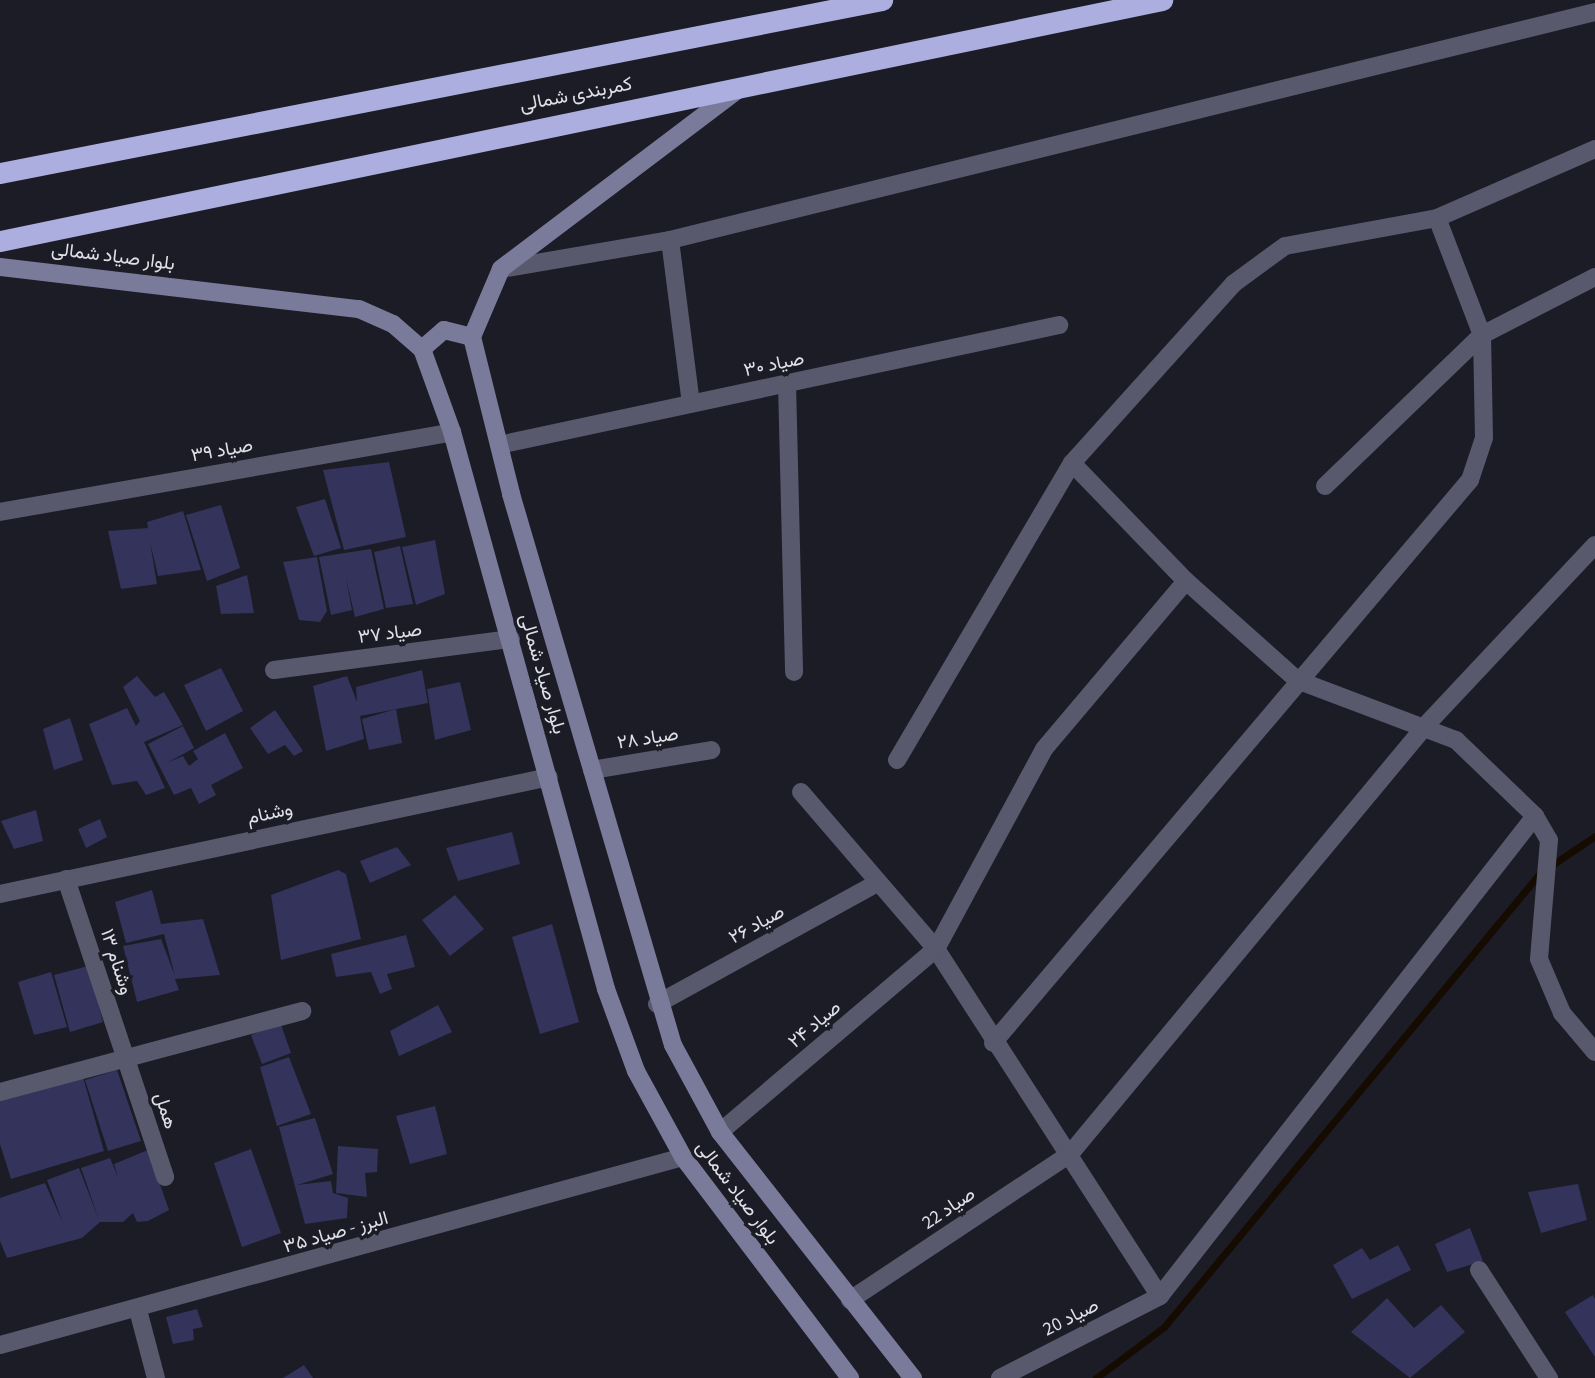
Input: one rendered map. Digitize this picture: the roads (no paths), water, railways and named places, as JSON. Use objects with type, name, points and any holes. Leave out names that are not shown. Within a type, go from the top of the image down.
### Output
[{"type":"highway","points":[[0,173],[883,0]]},
{"type":"highway","name":"کمربندی شمالی","points":[[0,241],[745,84],[1162,0]]},
{"type":"main road","points":[[422,349],[444,330],[472,337],[501,269],[745,84]]},
{"type":"main road","name":"بلوار صیاد شمالی","points":[[0,267],[359,309],[393,324],[422,349],[452,432],[606,989],[636,1071],[683,1157],[850,1378]]},
{"type":"main road","name":"بلوار صیاد شمالی","points":[[472,337],[499,444],[657,1004],[720,1132],[913,1378]]},
{"type":"street","points":[[501,269],[670,240],[1595,12]]},
{"type":"street","points":[[897,760],[1072,463],[1233,284],[1285,246],[1437,218],[1595,149]]},
{"type":"street","points":[[993,1043],[1297,680],[1470,480],[1484,438],[1482,335],[1437,218]]},
{"type":"street","points":[[670,240],[691,404]]},
{"type":"street","points":[[1325,486],[1482,335],[1595,278]]},
{"type":"street","name":"صیاد ۳۰","points":[[499,444],[1059,326]]},
{"type":"street","points":[[787,383],[794,671]]},
{"type":"street","name":"صیاد ۳۹","points":[[0,512],[452,432]]},
{"type":"street","points":[[1072,463],[1186,581],[1297,680],[1426,725],[1456,740],[1535,816],[1549,840],[1539,959],[1562,1013],[1595,1052]]},
{"type":"street","name":"صیاد 22","points":[[850,1300],[1070,1154],[1426,725],[1595,545]]},
{"type":"street","points":[[936,949],[1044,749],[1186,581]]},
{"type":"street","name":"صیاد ۳۷","points":[[274,670],[511,639]]},
{"type":"street","name":"صیاد ۲۸","points":[[592,770],[711,750]]},
{"type":"street","name":"وشنام","points":[[0,894],[549,776]]},
{"type":"street","points":[[801,792],[936,949],[993,1043],[1070,1154],[1160,1296],[1535,816]]},
{"type":"street","name":"وشنام ۱۳","points":[[66,879],[125,1058]]},
{"type":"street","name":"صیاد ۲۶","points":[[657,1004],[877,883]]},
{"type":"street","name":"صیاد ۲۴","points":[[720,1132],[936,949]]},
{"type":"street","points":[[0,1092],[302,1011]]},
{"type":"street","name":"همل","points":[[125,1058],[165,1177]]},
{"type":"street","name":"البرز - صیاد ۳۵","points":[[0,1345],[138,1310],[683,1157]]},
{"type":"street","points":[[1479,1270],[1549,1378]]},
{"type":"street","name":"صیاد 20","points":[[1000,1378],[1160,1296]]},
{"type":"street","points":[[138,1310],[156,1378]]},
{"type":"waterway","points":[[1096,1378],[1164,1327],[1540,873],[1595,836]]}]
